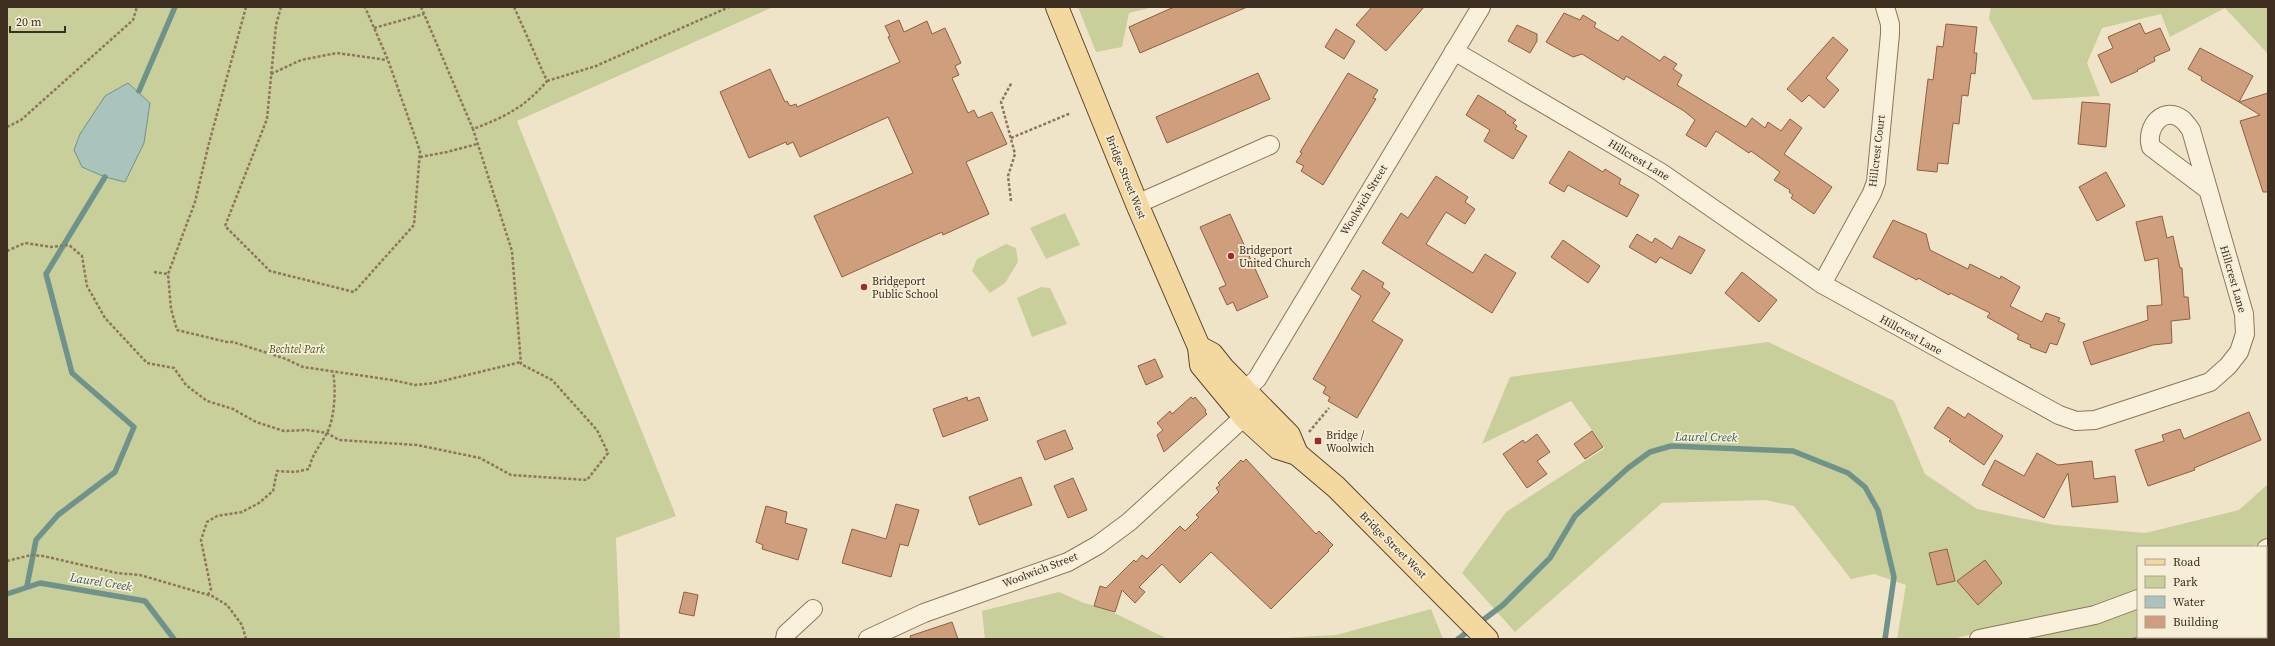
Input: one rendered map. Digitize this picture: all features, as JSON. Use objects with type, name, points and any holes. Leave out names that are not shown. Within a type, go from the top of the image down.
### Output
[{"type":"main road","name":"Bridge Street West","points":[[1057,7],[1137,204],[1199,347],[1201,365],[1244,417],[1278,448],[1297,454],[1336,487],[1487,639]]},
{"type":"main road","name":"Bridge Street West","points":[[1199,347],[1212,354],[1289,435],[1297,454]]},
{"type":"street","name":"Woolwich Street","points":[[1245,390],[1257,379],[1481,7]]},
{"type":"street","name":"Hillcrest Court","points":[[1822,284],[1872,193],[1876,182],[1890,34],[1890,24],[1885,7]]},
{"type":"street","name":"Hillcrest Lane","points":[[1454,51],[1660,172],[1822,284],[2059,415],[2076,421],[2095,420],[2210,382],[2228,366],[2239,352],[2245,334],[2244,314],[2207,189]]},
{"type":"street","points":[[1137,204],[1270,145]]},
{"type":"street","name":"Woolwich Street","points":[[868,639],[924,613],[1068,562],[1098,545],[1129,522],[1244,417]]},
{"type":"street","points":[[1979,639],[2089,616],[2137,599]]},
{"type":"street","points":[[785,639],[786,634],[813,609]]},
{"type":"path","points":[[7,127],[22,120],[133,20],[138,7]]},
{"type":"path","points":[[246,7],[195,202],[168,274],[171,309],[177,330],[227,342],[233,342],[286,359],[303,367],[392,380],[415,385],[434,383],[521,362]]},
{"type":"path","points":[[281,7],[276,25],[267,119],[225,226],[270,271],[354,292],[414,225],[420,157],[420,151],[388,60],[365,7]]},
{"type":"path","points":[[7,251],[25,243],[51,247],[69,244],[82,256],[87,286],[105,318],[146,363],[174,368],[186,386],[207,401],[233,409],[256,422],[284,430],[308,430],[327,433],[339,440],[417,445],[480,458],[511,475],[587,480],[608,453],[597,430],[552,380],[521,364],[512,251],[473,129],[421,7]]},
{"type":"path","points":[[514,7],[547,81]]},
{"type":"path","points":[[473,129],[502,118],[532,99],[547,81],[596,66],[729,7]]},
{"type":"path","points":[[374,28],[424,14]]},
{"type":"path","points":[[271,74],[301,60],[337,53],[388,60]]},
{"type":"path","points":[[1011,201],[1008,176],[1015,154],[1012,138],[1001,102],[1012,82]]},
{"type":"path","points":[[1012,138],[1071,113]]},
{"type":"path","points":[[420,157],[477,144]]},
{"type":"path","points":[[154,272],[168,274]]},
{"type":"path","points":[[208,595],[211,589],[201,540],[207,522],[217,516],[242,512],[259,503],[273,491],[277,471],[295,472],[309,469],[312,455],[327,433],[332,418],[336,387],[333,372]]},
{"type":"path","points":[[1307,435],[1329,408]]},
{"type":"path","points":[[7,561],[31,555],[43,556],[116,573],[140,575],[208,595],[227,605],[242,625],[246,639]]},
{"type":"green space","name":"Bechtel Park","points":[[7,7],[773,7],[517,121],[676,516],[616,538],[620,639],[7,639]]},
{"type":"green space","points":[[1078,7],[1153,7],[1129,13],[1122,47],[1096,52]]},
{"type":"green space","points":[[1991,7],[2268,7],[2268,54],[2225,8],[2170,37],[2161,14],[2102,28],[2087,63],[2100,96],[2033,100],[1989,19]]},
{"type":"green space","points":[[1065,213],[1080,245],[1046,259],[1030,228]]},
{"type":"green space","points":[[1006,244],[1016,248],[1018,262],[1005,283],[990,293],[972,271],[977,259]]},
{"type":"green space","points":[[1041,287],[1050,288],[1067,324],[1032,337],[1017,298]]},
{"type":"green space","points":[[1768,342],[1894,401],[1925,474],[1977,509],[2055,525],[2145,533],[2239,510],[2268,484],[2268,540],[2253,546],[2137,546],[2137,590],[2076,615],[1997,628],[1953,639],[1897,639],[1906,585],[1874,574],[1851,579],[1794,506],[1765,500],[1662,503],[1515,632],[1462,573],[1506,512],[1605,448],[1571,401],[1482,444],[1510,377]]},
{"type":"green space","points":[[2268,557],[2267,598],[2267,558]]},
{"type":"green space","points":[[1059,592],[1084,603],[1104,608],[1168,639],[985,639],[982,611]]},
{"type":"green space","points":[[2137,605],[2137,637],[2130,639],[2014,639]]},
{"type":"green space","points":[[1431,609],[1443,639],[1267,639],[1336,635]]},
{"type":"water","points":[[128,83],[150,103],[144,143],[125,182],[105,177],[82,167],[74,150],[80,134],[105,96]]},
{"type":"water","points":[[2267,598],[2268,639],[2130,639],[2137,637],[2267,638]]},
{"type":"building","points":[[1174,7],[1247,7],[1140,53],[1129,27]]},
{"type":"building","points":[[1372,7],[1424,7],[1386,51],[1356,25]]},
{"type":"building","points":[[1564,13],[1580,20],[1583,15],[1596,23],[1594,27],[1618,41],[1622,36],[1660,61],[1664,56],[1677,64],[1673,69],[1682,75],[1677,85],[1746,127],[1752,118],[1765,128],[1768,122],[1781,131],[1790,119],[1802,128],[1784,154],[1832,187],[1814,214],[1791,198],[1793,195],[1789,192],[1790,190],[1774,180],[1780,172],[1751,151],[1749,153],[1716,131],[1706,147],[1686,135],[1695,120],[1684,111],[1626,76],[1624,80],[1582,54],[1573,57],[1546,42]]},
{"type":"building","points":[[899,20],[904,32],[927,21],[932,34],[945,28],[961,63],[955,66],[959,75],[952,78],[968,113],[974,110],[978,118],[992,112],[1007,144],[966,162],[989,214],[943,235],[942,232],[842,277],[814,216],[913,173],[888,117],[800,157],[793,142],[787,145],[786,142],[749,158],[720,92],[770,69],[785,102],[787,101],[790,106],[796,104],[797,107],[900,62],[888,37],[890,36],[885,26]]},
{"type":"building","points":[[2140,23],[2145,34],[2160,28],[2170,50],[2154,57],[2155,61],[2137,70],[2138,71],[2111,83],[2098,55],[2113,48],[2108,37]]},
{"type":"building","points":[[1946,24],[1977,27],[1974,53],[1977,53],[1975,74],[1971,73],[1968,96],[1962,95],[1959,124],[1953,123],[1948,164],[1938,163],[1937,172],[1917,170],[1928,79],[1933,80],[1937,46],[1943,47]]},
{"type":"building","points":[[1517,25],[1537,34],[1537,41],[1530,53],[1508,41]]},
{"type":"building","points":[[1336,29],[1355,41],[1344,59],[1325,47]]},
{"type":"building","points":[[1833,37],[1848,50],[1826,78],[1839,90],[1824,108],[1809,95],[1802,102],[1787,89]]},
{"type":"building","points":[[2200,48],[2253,76],[2239,102],[2201,80],[2202,77],[2188,69]]},
{"type":"building","points":[[1258,73],[1270,99],[1167,143],[1156,117]]},
{"type":"building","points":[[1348,73],[1378,90],[1373,98],[1376,99],[1323,185],[1301,171],[1304,166],[1296,162],[1302,153],[1300,152]]},
{"type":"building","points":[[2268,93],[2268,192],[2263,192],[2240,121],[2260,115],[2239,102]]},
{"type":"building","points":[[1478,95],[1516,120],[1513,123],[1517,126],[1515,129],[1527,136],[1513,159],[1484,141],[1490,130],[1466,115]]},
{"type":"building","points":[[2082,102],[2110,104],[2106,147],[2078,144]]},
{"type":"building","points":[[1569,151],[1603,172],[1605,169],[1621,179],[1619,184],[1639,195],[1627,217],[1568,185],[1564,192],[1549,183]]},
{"type":"building","points":[[2106,172],[2125,206],[2097,221],[2079,187]]},
{"type":"building","points":[[1436,176],[1468,197],[1465,202],[1475,209],[1465,224],[1446,212],[1426,244],[1473,273],[1485,254],[1516,273],[1492,313],[1382,243],[1401,213],[1408,218]]},
{"type":"building","name":"Bridgeport United Church","points":[[1230,214],[1268,297],[1237,311],[1233,302],[1227,305],[1219,288],[1226,285],[1200,227]]},
{"type":"building","points":[[2162,216],[2167,238],[2173,236],[2180,268],[2182,268],[2184,297],[2188,297],[2190,319],[2171,321],[2172,343],[2153,345],[2091,365],[2083,342],[2148,320],[2147,306],[2162,305],[2158,258],[2145,261],[2136,222]]},
{"type":"building","points":[[1893,220],[1926,234],[1930,250],[1968,269],[1970,264],[2000,279],[2001,276],[2020,287],[2010,306],[2042,322],[2046,313],[2060,318],[2058,321],[2065,324],[2057,345],[2050,343],[2046,353],[2030,347],[2031,345],[2017,339],[2019,335],[1987,317],[1990,313],[1950,293],[1949,295],[1918,278],[1917,280],[1873,257]]},
{"type":"building","points":[[1637,234],[1652,243],[1655,238],[1672,249],[1679,236],[1705,250],[1691,274],[1660,257],[1656,263],[1629,247]]},
{"type":"building","points":[[1563,240],[1600,266],[1588,283],[1551,257]]},
{"type":"building","points":[[1363,270],[1384,283],[1382,287],[1390,293],[1372,321],[1403,340],[1357,418],[1328,401],[1330,397],[1323,393],[1326,387],[1313,379],[1361,296],[1351,289]]},
{"type":"building","points":[[1742,272],[1777,300],[1759,322],[1725,293]]},
{"type":"building","points":[[1155,359],[1163,377],[1146,385],[1138,366]]},
{"type":"building","points":[[967,397],[968,401],[979,397],[988,420],[943,437],[933,409]]},
{"type":"building","points":[[1191,397],[1193,399],[1195,397],[1206,410],[1205,412],[1207,414],[1164,452],[1157,435],[1163,430],[1157,423],[1170,411],[1172,414]]},
{"type":"building","points":[[1948,407],[1965,418],[1968,413],[2003,436],[1984,465],[1949,441],[1951,439],[1934,428]]},
{"type":"building","points":[[2249,412],[2261,440],[2194,468],[2195,470],[2148,486],[2135,450],[2164,441],[2162,435],[2180,429],[2184,439]]},
{"type":"building","points":[[1065,430],[1073,449],[1045,460],[1037,441]]},
{"type":"building","points":[[1592,431],[1603,447],[1585,459],[1574,444]]},
{"type":"building","points":[[1537,434],[1550,452],[1537,461],[1547,474],[1527,488],[1503,454],[1523,440],[1525,443]]},
{"type":"building","points":[[2037,453],[2058,465],[2092,461],[2094,479],[2115,476],[2118,502],[2072,507],[2068,473],[2044,518],[1982,485],[1995,460],[2024,476]]},
{"type":"building","points":[[1246,459],[1316,534],[1319,531],[1333,545],[1328,550],[1329,551],[1271,609],[1211,552],[1180,583],[1162,564],[1139,587],[1145,592],[1135,603],[1122,590],[1115,612],[1094,606],[1100,586],[1106,588],[1134,560],[1136,562],[1142,555],[1147,559],[1180,526],[1185,531],[1199,517],[1196,515],[1219,492],[1216,488],[1220,485],[1218,483],[1241,460],[1243,462]]},
{"type":"building","points":[[1021,477],[1032,505],[979,525],[969,497]]},
{"type":"building","points":[[1073,478],[1087,510],[1068,518],[1054,486]]},
{"type":"building","points":[[896,504],[919,510],[908,546],[900,544],[891,577],[842,563],[852,529],[886,539]]},
{"type":"building","points":[[766,506],[787,512],[785,523],[807,529],[798,560],[762,549],[763,545],[756,542]]},
{"type":"building","points":[[1947,549],[1955,581],[1937,585],[1929,553]]},
{"type":"building","points":[[1985,560],[2002,583],[1978,605],[1957,581]]},
{"type":"building","points":[[684,592],[698,595],[694,616],[679,613]]},
{"type":"building","points":[[952,622],[958,639],[911,639],[910,636]]},
{"type":"waterway","points":[[139,91],[175,7]]},
{"type":"waterway","points":[[27,586],[36,540],[58,515],[115,472],[134,427],[72,373],[46,274],[105,177]]},
{"type":"waterway","name":"Laurel Creek","points":[[1479,623],[1503,605],[1550,558],[1575,516],[1628,468],[1650,452],[1671,446],[1793,451],[1848,473],[1865,487],[1878,510],[1894,577],[1885,639]]},
{"type":"waterway","name":"Laurel Creek","points":[[7,594],[40,583],[145,601],[174,639]]},
{"type":"waterway","name":"Laurel Creek","points":[[1458,639],[1470,630]]},
{"type":"place","name":"Bridgeport United Church","points":[[1231,256]]},
{"type":"place","name":"Bridgeport Public School","points":[[864,287]]},
{"type":"place","name":"Bridge / Woolwich","points":[[1318,441]]}]
